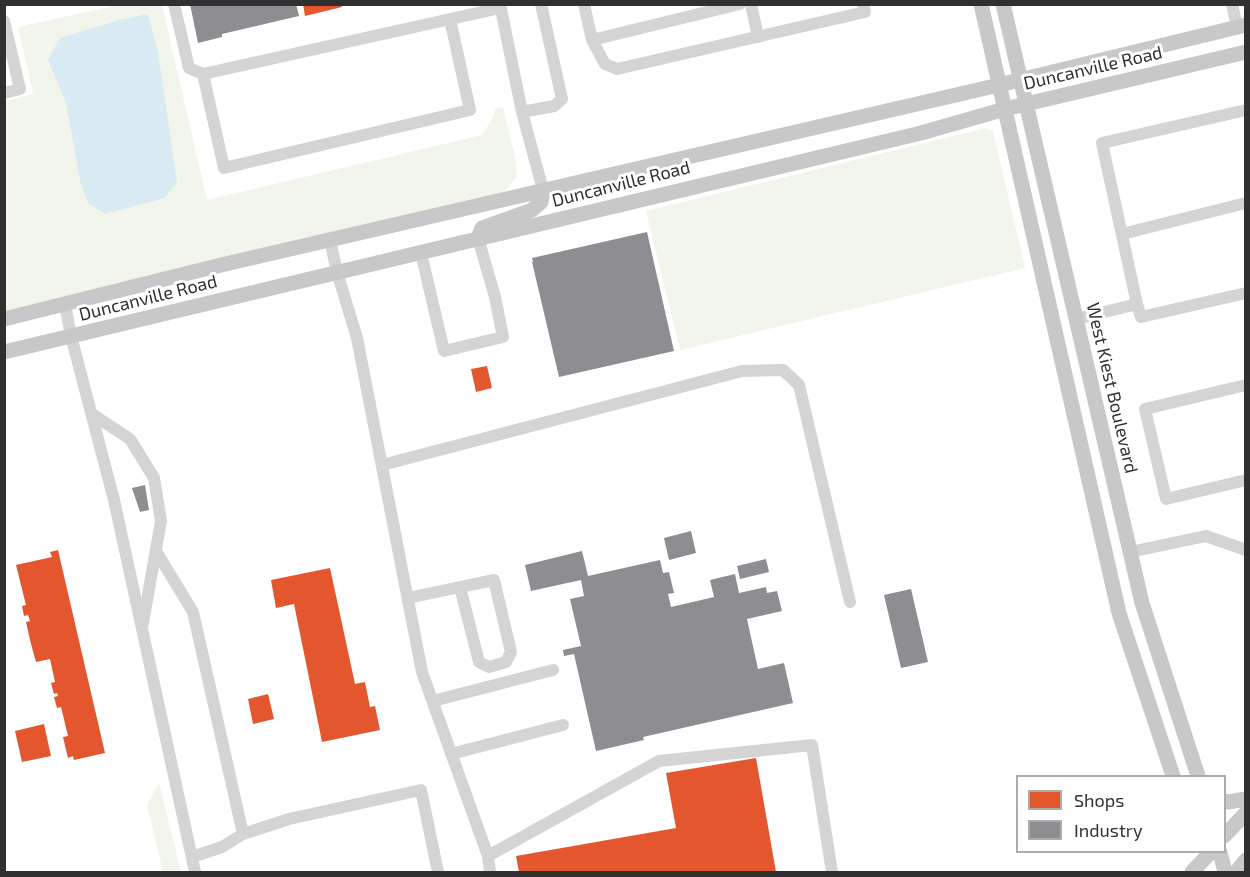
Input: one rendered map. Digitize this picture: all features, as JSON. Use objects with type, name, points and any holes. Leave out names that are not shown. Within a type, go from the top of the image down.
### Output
[{"type":"main road","points":[[981,4],[1103,546],[1127,642],[1172,775]]},
{"type":"main road","name":"West Kiest Boulevard","points":[[1003,4],[1142,603],[1197,775]]},
{"type":"main road","points":[[1241,26],[1245,56]]},
{"type":"main road","name":"Duncanville Road","points":[[4,319],[543,189],[1021,80],[1241,26]]},
{"type":"main road","name":"Duncanville Road","points":[[4,352],[921,132],[1005,109],[1245,56]]},
{"type":"main road","points":[[543,189],[553,220]]},
{"type":"main road","points":[[478,238],[482,228],[532,210],[541,202],[543,189]]},
{"type":"main road","points":[[1053,324],[1076,319]]},
{"type":"main road","points":[[1103,546],[1129,546]]},
{"type":"main road","points":[[1226,801],[1245,799]]},
{"type":"main road","points":[[1226,834],[1245,813]]},
{"type":"main road","points":[[1192,853],[1195,871]]},
{"type":"main road","points":[[1195,871],[1210,853]]},
{"type":"main road","points":[[1220,853],[1225,873]]},
{"type":"main road","points":[[1236,873],[1245,860]]},
{"type":"street","points":[[174,4],[189,68],[203,74],[450,20],[500,6],[522,112],[543,189]]},
{"type":"street","points":[[522,112],[554,106],[562,99],[541,4]]},
{"type":"street","points":[[592,40],[740,4]]},
{"type":"street","points":[[751,4],[758,37]]},
{"type":"street","points":[[585,5],[592,40],[605,64],[617,69],[865,12],[863,4]]},
{"type":"street","points":[[1232,4],[1241,26]]},
{"type":"street","points":[[203,74],[224,168],[470,110],[450,20]]},
{"type":"street","points":[[4,21],[20,89],[4,93]]},
{"type":"street","points":[[1245,110],[1102,142],[1141,317],[1245,293]]},
{"type":"street","points":[[1122,234],[1245,202]]},
{"type":"street","points":[[421,253],[444,351],[503,337],[495,297],[478,238]]},
{"type":"street","points":[[330,240],[357,338],[422,672],[488,856],[490,873]]},
{"type":"street","points":[[65,304],[71,336],[114,500],[195,873]]},
{"type":"street","points":[[1076,319],[1137,304]]},
{"type":"street","points":[[382,465],[742,371],[783,370],[799,385],[850,602]]},
{"type":"street","points":[[1245,385],[1145,409],[1166,499],[1245,480]]},
{"type":"street","points":[[92,414],[130,439],[154,478],[161,521],[142,629]]},
{"type":"street","points":[[1129,546],[1206,536],[1245,550]]},
{"type":"street","points":[[156,551],[194,612],[243,834]]},
{"type":"street","points":[[408,598],[460,587],[494,580],[511,652],[506,662],[489,667],[479,662],[460,587]]},
{"type":"street","points":[[433,701],[553,670]]},
{"type":"street","points":[[451,754],[563,725]]},
{"type":"street","points":[[488,856],[659,761],[812,745],[832,873]]},
{"type":"street","points":[[192,857],[222,847],[243,834],[289,819],[421,790],[438,873]]},
{"type":"shaded area","points":[[118,5],[162,5],[207,200],[482,135],[495,114],[494,109],[503,107],[515,157],[517,176],[504,192],[5,311],[4,101],[33,94],[18,27]]},
{"type":"shaded area","points":[[148,14],[158,52],[177,182],[165,198],[105,214],[88,203],[81,185],[66,103],[48,60],[60,38],[119,20]]},
{"type":"shaded area","points":[[986,128],[993,131],[1025,268],[680,350],[646,211]]},
{"type":"shaded area","points":[[159,783],[181,872],[163,872],[147,805]]},
{"type":"building: Shops","points":[[303,4],[341,4],[342,7],[305,16]]},
{"type":"building: Shops","points":[[487,366],[492,388],[476,392],[471,369]]},
{"type":"building: Shops","points":[[58,550],[105,753],[74,760],[73,756],[68,758],[63,737],[68,736],[61,707],[57,708],[54,697],[58,696],[57,693],[54,694],[51,683],[55,682],[50,659],[36,662],[26,622],[30,621],[28,615],[24,616],[22,606],[26,605],[16,565],[52,557],[50,552]]},
{"type":"building: Shops","points":[[330,568],[355,684],[365,682],[370,707],[375,706],[380,730],[322,742],[294,604],[276,608],[271,580]]},
{"type":"building: Shops","points":[[268,694],[274,719],[253,724],[248,699]]},
{"type":"building: Shops","points":[[44,724],[51,756],[22,762],[15,731]]},
{"type":"building: Shops","points":[[756,758],[776,872],[519,872],[516,856],[676,828],[666,773]]},
{"type":"building: Industry","points":[[190,4],[296,4],[299,16],[222,34],[222,37],[198,43]]},
{"type":"building: Industry","points":[[647,232],[674,351],[559,377],[532,258]]},
{"type":"building: Industry","points":[[145,485],[149,510],[140,512],[132,488]]},
{"type":"building: Industry","points":[[691,531],[696,553],[669,560],[664,538]]},
{"type":"building: Industry","points":[[582,551],[588,576],[660,560],[663,573],[669,572],[674,593],[668,594],[671,607],[714,597],[710,580],[735,574],[739,593],[766,587],[767,593],[777,591],[782,611],[747,619],[758,669],[784,663],[793,703],[643,737],[644,740],[596,751],[574,654],[564,656],[563,650],[581,646],[570,599],[584,596],[581,580],[531,591],[525,565]]},
{"type":"building: Industry","points":[[766,559],[769,572],[740,579],[737,566]]},
{"type":"building: Industry","points":[[911,589],[928,662],[901,668],[884,595]]}]
